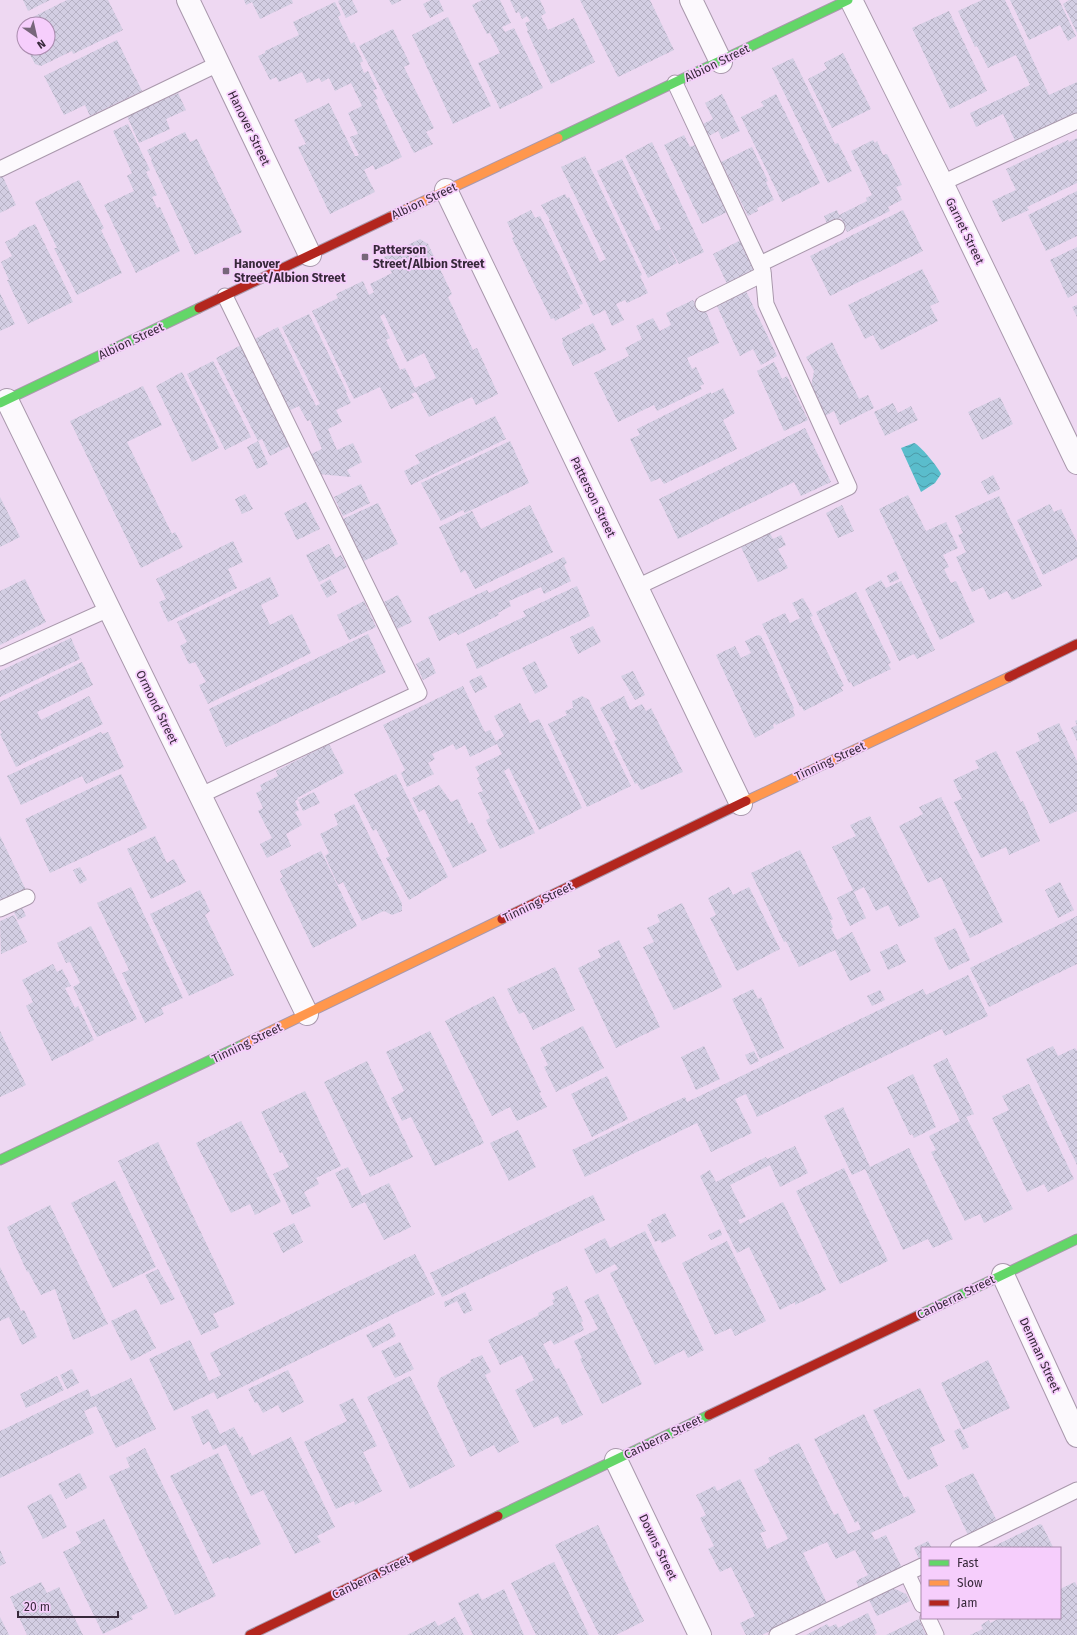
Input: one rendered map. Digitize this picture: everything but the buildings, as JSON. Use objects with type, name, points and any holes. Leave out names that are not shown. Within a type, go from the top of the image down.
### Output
[{"type":"street","name":"Hanover Street","points":[[188,0],[310,255]]},
{"type":"street","points":[[691,0],[721,62]]},
{"type":"street","name":"Albion Street","points":[[4,401],[446,190],[721,62],[848,0]]},
{"type":"street","name":"Garnet Street","points":[[851,0],[942,183],[1077,463]]},
{"type":"street","name":"Patterson Street","points":[[446,190],[741,804]]},
{"type":"street","name":"Ormond Street","points":[[4,401],[109,608],[307,1014]]},
{"type":"street","name":"Tinning Street","points":[[0,1160],[1077,644]]},
{"type":"street","name":"Canberra Street","points":[[250,1635],[1077,1239]]},
{"type":"street","name":"Denman Street","points":[[1003,1275],[1077,1436]]},
{"type":"street","name":"Downs Street","points":[[616,1460],[700,1635]]},
{"type":"lane","points":[[0,169],[218,64]]},
{"type":"lane","points":[[637,587],[849,487],[766,304],[762,269],[675,83]]},
{"type":"lane","points":[[942,183],[1077,121]]},
{"type":"lane","points":[[703,304],[837,227]]},
{"type":"lane","points":[[201,795],[419,693],[224,296]]},
{"type":"lane","points":[[0,658],[109,608]]},
{"type":"lane","points":[[0,909],[27,897]]},
{"type":"lane","points":[[960,1547],[1077,1490]]},
{"type":"lane","points":[[777,1635],[921,1566]]},
{"type":"lane","points":[[907,1573],[921,1603]]},
{"type":"lane","points":[[928,1619],[936,1635]]},
{"type":"water","points":[[914,443],[929,457],[941,474],[935,483],[921,492],[901,448]]},
{"type":"traffic: fast","points":[[558,138],[848,0]]},
{"type":"traffic: fast","points":[[0,403],[199,308]]},
{"type":"traffic: fast","points":[[0,1160],[244,1044]]},
{"type":"traffic: fast","points":[[917,1316],[1077,1239]]},
{"type":"traffic: fast","points":[[498,1516],[709,1415]]},
{"type":"traffic: slow","points":[[390,217],[558,138]]},
{"type":"traffic: slow","points":[[746,801],[1009,677]]},
{"type":"traffic: slow","points":[[244,1044],[502,919]]},
{"type":"traffic: jam","points":[[199,308],[390,217]]},
{"type":"traffic: jam","points":[[1009,677],[1077,644]]},
{"type":"traffic: jam","points":[[502,919],[746,801]]},
{"type":"traffic: jam","points":[[709,1415],[917,1316]]},
{"type":"traffic: jam","points":[[250,1635],[498,1516]]},
{"type":"place","name":"Patterson Street/Albion Street","points":[[365,257]]},
{"type":"place","name":"Hanover Street/Albion Street","points":[[226,271]]}]
